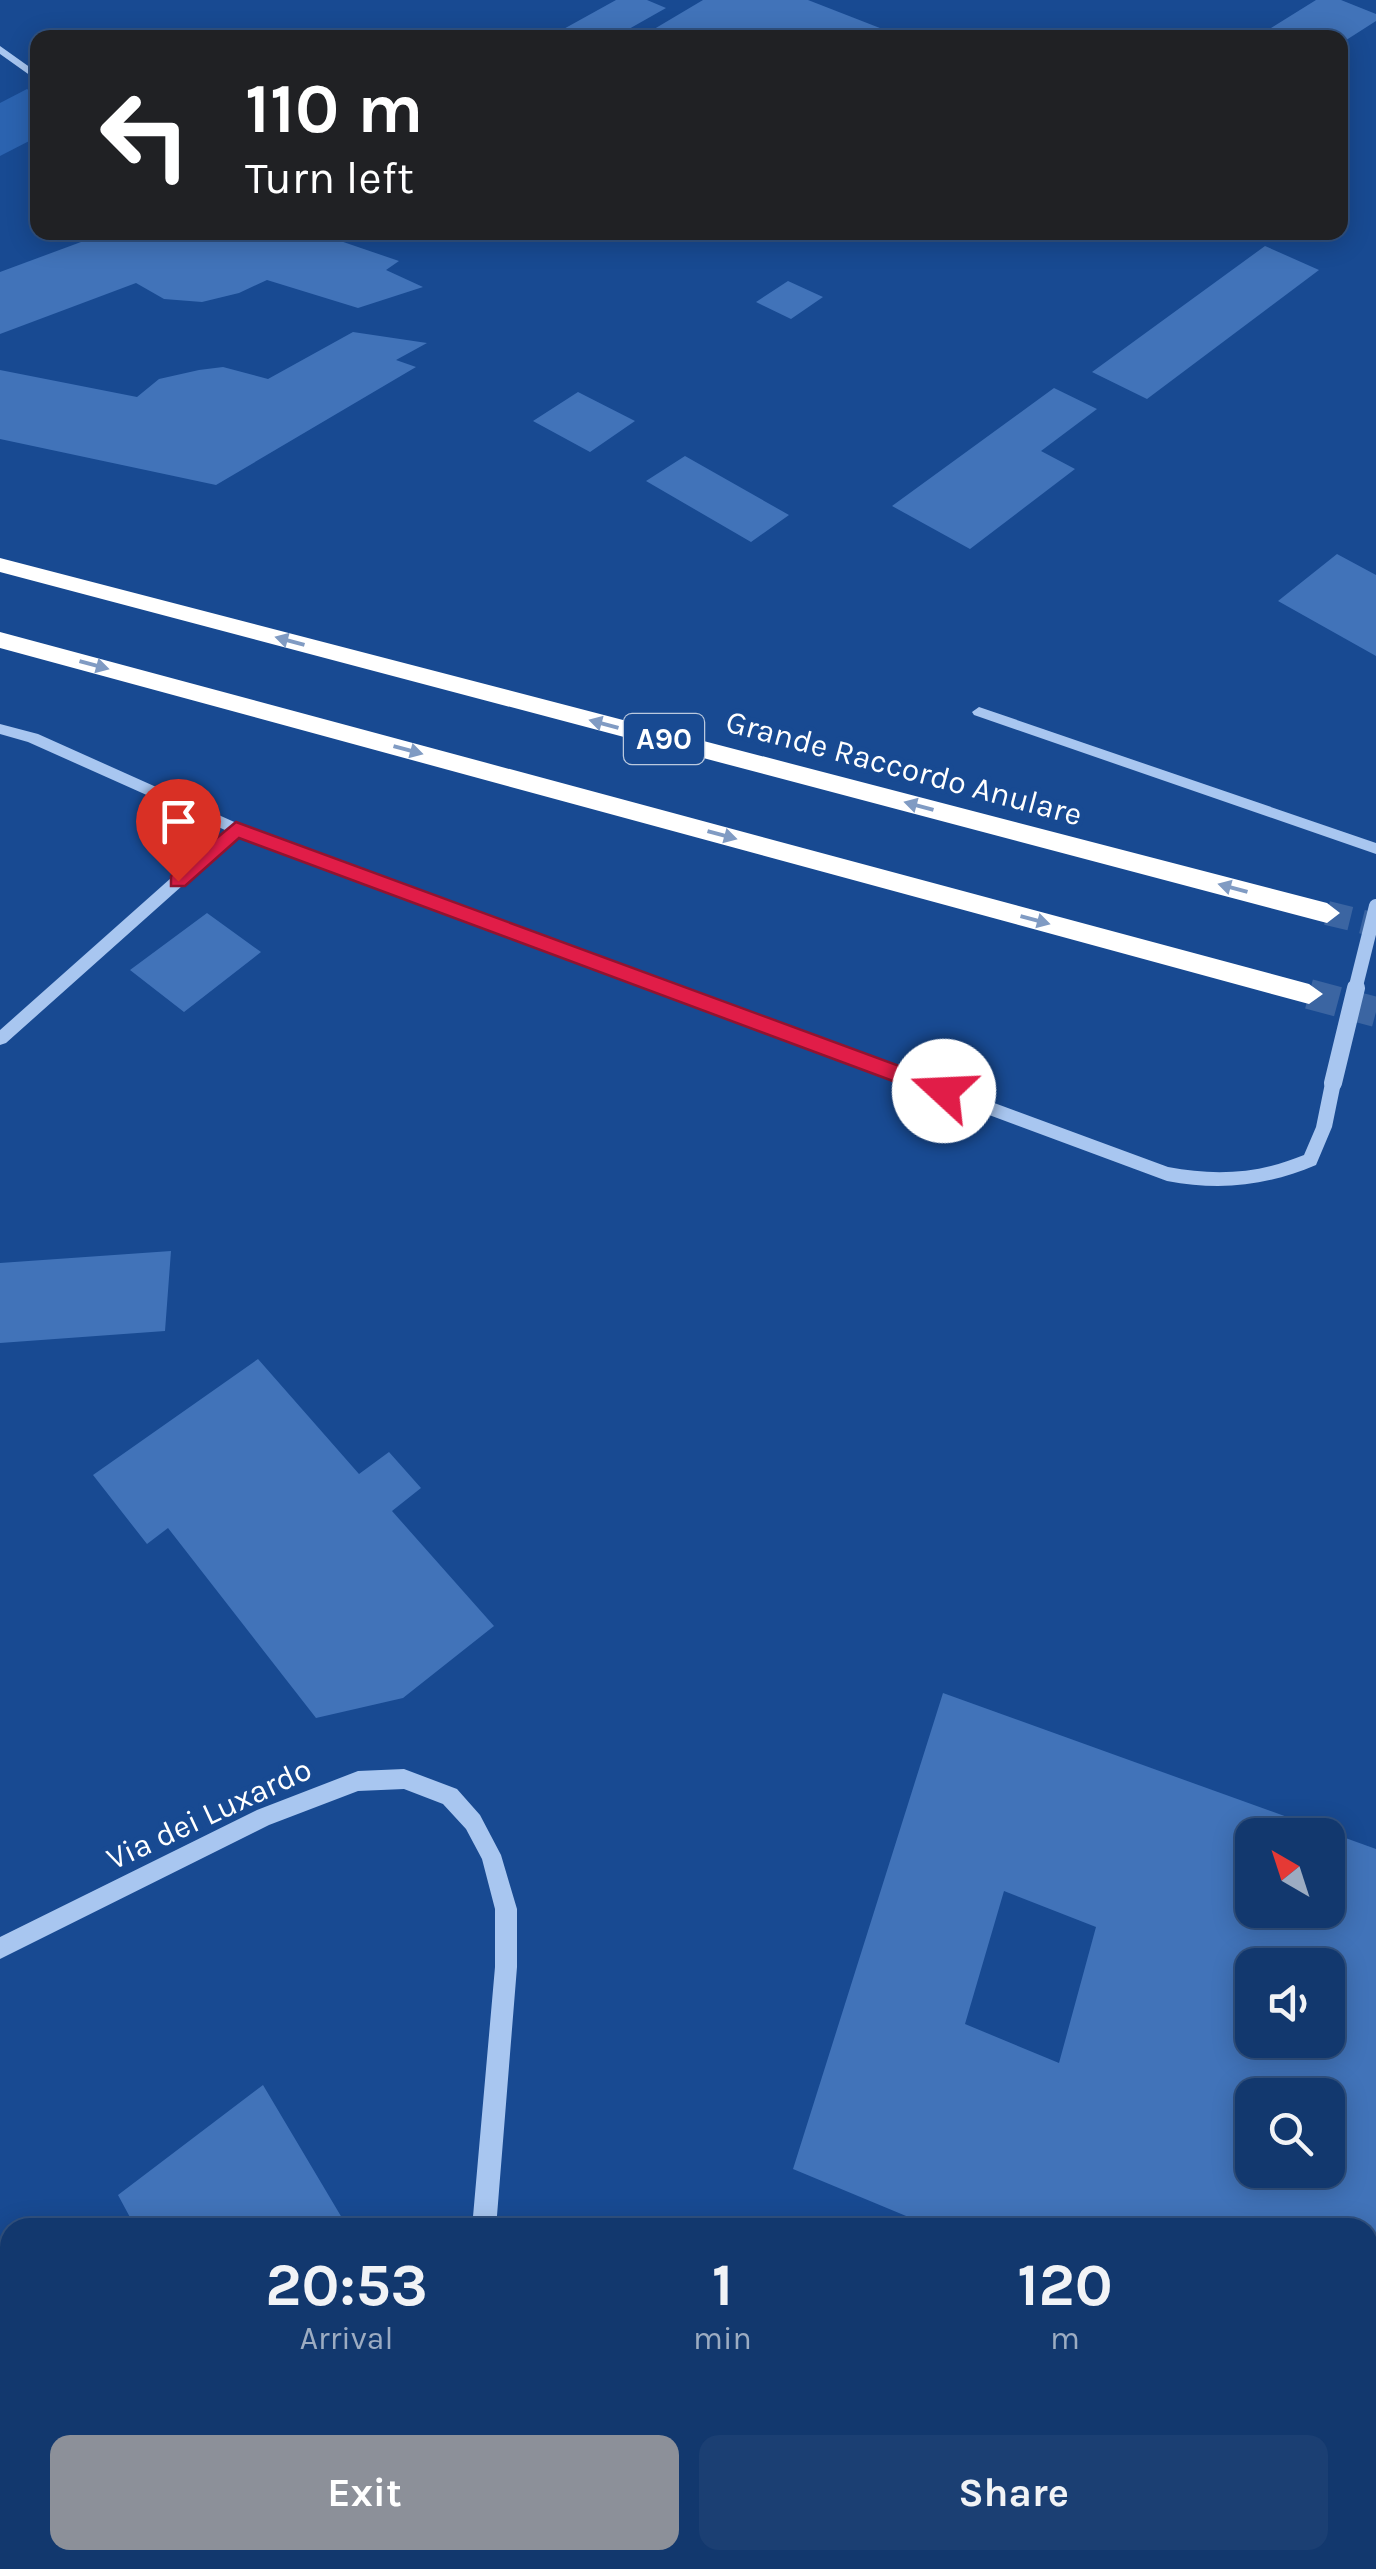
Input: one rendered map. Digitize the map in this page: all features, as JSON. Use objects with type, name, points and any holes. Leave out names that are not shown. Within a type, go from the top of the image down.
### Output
[{"type":"highway","name":"Grande Raccordo Anulare","points":[[0,565],[1328,912]]},
{"type":"highway","name":"A90","points":[[0,640],[1309,994]]},
{"type":"street","points":[[0,48],[30,57]]},
{"type":"street","points":[[0,48],[30,72]]},
{"type":"street","points":[[978,712],[1376,849]]},
{"type":"street","points":[[0,728],[33,738],[236,829],[1167,1174],[1209,1183],[1249,1182],[1310,1160],[1324,1127],[1376,906]]},
{"type":"street","points":[[0,1039],[236,829]]},
{"type":"street","name":"Via dei Luxardo","points":[[0,1948],[264,1817],[358,1781],[404,1779],[450,1796],[473,1822],[491,1855],[506,1908],[505,1986],[485,2218]]},
{"type":"shaded area","points":[[27,89],[30,91],[30,141],[0,156],[0,103]]},
{"type":"building","points":[[616,0],[647,0],[666,8],[627,30],[562,30]]},
{"type":"building","points":[[703,0],[808,0],[885,30],[652,30]]},
{"type":"building","points":[[1316,0],[1341,0],[1376,14],[1376,21],[1348,39],[1348,30],[1271,28]]},
{"type":"building","points":[[86,240],[337,240],[399,261],[386,270],[423,287],[358,308],[267,280],[239,293],[202,302],[164,299],[136,283],[0,334],[0,272]]},
{"type":"building","points":[[1265,246],[1319,270],[1147,399],[1092,372]]},
{"type":"building","points":[[788,281],[823,297],[791,319],[756,302]]},
{"type":"building","points":[[353,332],[427,343],[396,360],[416,367],[216,485],[0,439],[0,370],[137,397],[159,379],[199,370],[223,367],[268,379]]},
{"type":"building","points":[[1054,388],[1097,409],[1041,451],[1075,469],[970,549],[892,506]]},
{"type":"building","points":[[578,392],[635,421],[590,452],[533,421]]},
{"type":"building","points":[[685,456],[789,515],[751,542],[646,481]]},
{"type":"building","points":[[1337,554],[1376,575],[1376,656],[1278,601]]},
{"type":"building","points":[[207,913],[261,952],[184,1012],[130,970]]},
{"type":"building","points":[[171,1251],[165,1331],[0,1343],[0,1263]]},
{"type":"building","points":[[258,1359],[359,1474],[389,1452],[421,1488],[392,1511],[494,1626],[403,1698],[316,1718],[168,1528],[147,1544],[93,1475]]},
{"type":"building","points":[[943,1693],[1290,1818],[1235,1818],[1235,1928],[1345,1928],[1345,1838],[1376,1849],[1376,2218],[911,2218],[793,2169]],"holes":[[[1004,1891],[1096,1927],[1059,2063],[965,2024]]]},
{"type":"building","points":[[263,2085],[342,2218],[130,2218],[118,2195]]},
{"type":"tunnel","points":[[1327,913],[1376,925]]},
{"type":"tunnel","points":[[1309,994],[1376,1012]]},
{"type":"route","points":[[178,881],[236,829],[944,1091]]}]
